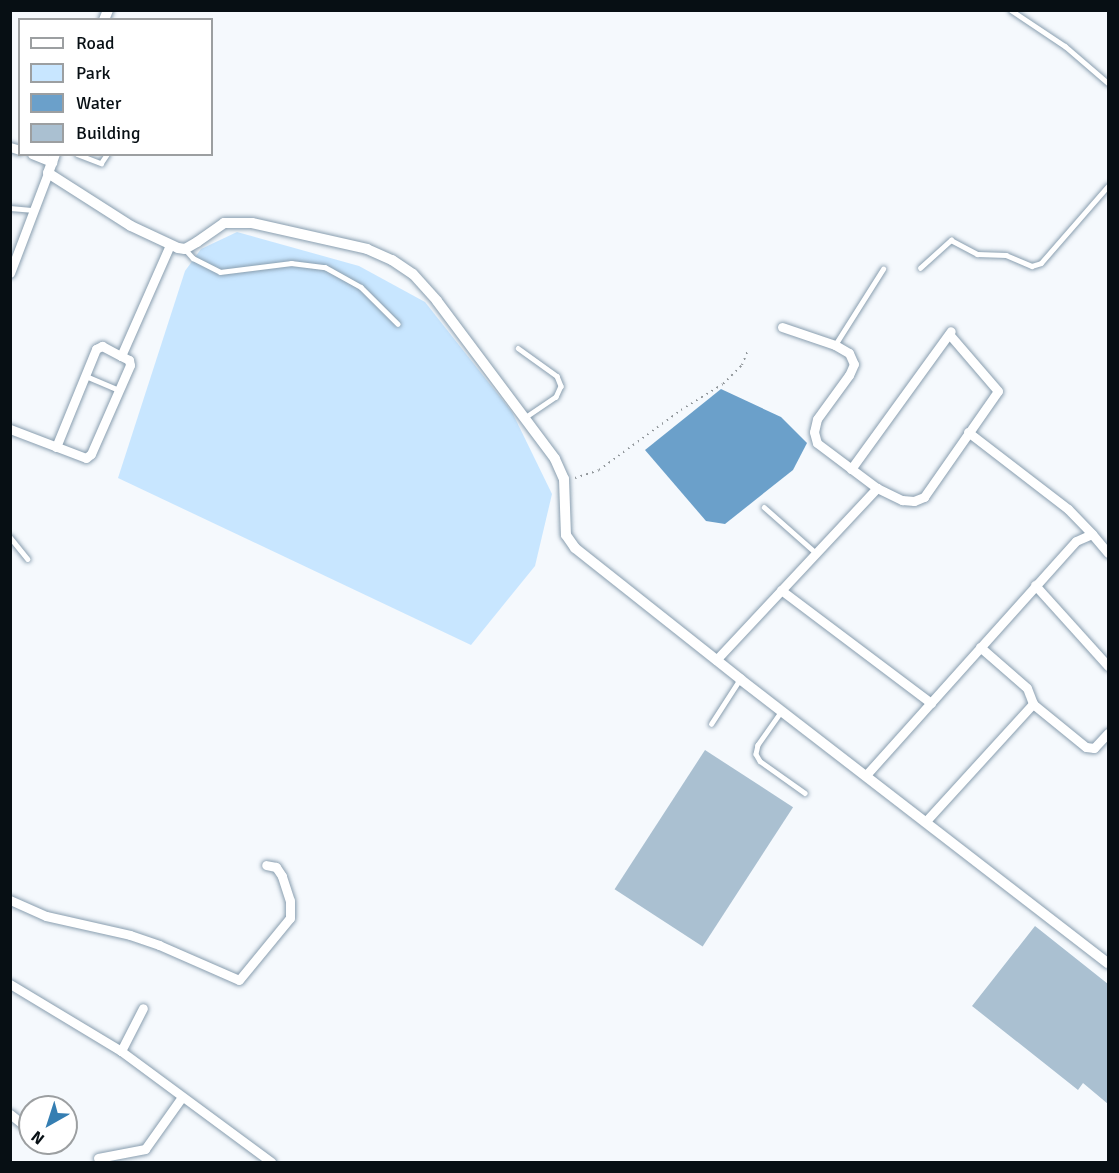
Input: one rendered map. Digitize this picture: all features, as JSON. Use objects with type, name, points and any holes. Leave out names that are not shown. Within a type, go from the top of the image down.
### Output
[{"type":"street","points":[[10,273],[53,158]]},
{"type":"street","points":[[48,173],[131,226],[170,245],[185,249],[224,223],[236,221],[367,249],[392,260],[412,274],[437,301],[526,417],[555,459],[564,479],[566,535],[575,548],[740,679],[1108,963]]},
{"type":"street","points":[[121,356],[170,245]]},
{"type":"street","points":[[782,327],[835,345],[849,353],[854,364],[849,375],[817,419],[814,432],[817,444],[851,469],[877,488],[902,500],[914,501],[924,497],[998,391],[950,332],[851,469]]},
{"type":"street","points":[[10,429],[56,447],[86,458],[89,457],[130,365],[129,360],[99,347],[85,375],[56,447]]},
{"type":"street","points":[[968,432],[1068,509],[1108,553]]},
{"type":"street","points":[[716,660],[877,488]]},
{"type":"street","points":[[866,775],[1035,585],[1076,542],[1092,534]]},
{"type":"street","points":[[1035,585],[1108,666]]},
{"type":"street","points":[[781,590],[931,703]]},
{"type":"street","points":[[980,647],[1027,688],[1033,704],[1086,747],[1094,748],[1108,732]]},
{"type":"street","points":[[926,821],[1033,704]]},
{"type":"street","points":[[10,900],[45,916],[150,941],[239,980],[290,918],[290,901],[282,876],[276,867],[266,865]]},
{"type":"street","points":[[10,984],[121,1051],[270,1162]]},
{"type":"street","points":[[121,1051],[143,1008]]},
{"type":"street","points":[[98,1158],[145,1149],[182,1097]]},
{"type":"lane","points":[[1011,10],[1065,46],[1108,82]]},
{"type":"lane","points":[[82,156],[100,163],[105,156]]},
{"type":"lane","points":[[920,268],[951,240],[977,254],[1006,255],[1032,266],[1041,262],[1108,186]]},
{"type":"lane","points":[[10,208],[34,210]]},
{"type":"lane","points":[[185,249],[193,258],[220,272],[291,263],[325,267],[361,287],[398,324]]},
{"type":"lane","points":[[835,345],[883,269]]},
{"type":"lane","points":[[518,348],[557,376],[561,386],[556,397],[526,417]]},
{"type":"lane","points":[[85,375],[119,390]]},
{"type":"lane","points":[[764,507],[816,553]]},
{"type":"lane","points":[[10,537],[28,559]]},
{"type":"lane","points":[[711,724],[740,679]]},
{"type":"lane","points":[[782,711],[758,745],[756,754],[760,761],[805,793]]},
{"type":"path","points":[[564,479],[581,478],[599,470],[681,410],[723,384],[742,365],[748,350]]},
{"type":"green space","points":[[237,232],[359,266],[425,302],[512,412],[552,494],[535,566],[471,645],[118,478],[185,271],[201,249]]},
{"type":"water","points":[[721,389],[781,417],[807,443],[793,470],[725,524],[706,521],[645,450]]},
{"type":"building","points":[[705,750],[793,807],[703,946],[615,889]]},
{"type":"building","points":[[1035,926],[1108,984],[1108,1104],[1083,1083],[1078,1090],[972,1006]]}]
